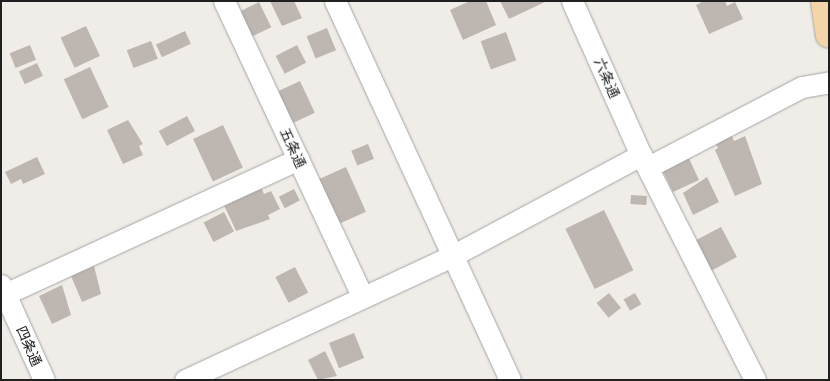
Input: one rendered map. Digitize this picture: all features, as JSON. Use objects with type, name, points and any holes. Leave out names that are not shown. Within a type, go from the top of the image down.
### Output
[{"type":"main road","points":[[824,1],[829,35]]},
{"type":"street","points":[[334,1],[450,257],[510,380]]},
{"type":"street","name":"六条通","points":[[572,1],[646,160],[755,380]]},
{"type":"street","name":"五条通","points":[[227,2],[362,296]]},
{"type":"street","points":[[185,380],[362,296],[450,257],[646,160],[802,87],[829,82]]},
{"type":"street","points":[[3,290],[298,159]]},
{"type":"street","name":"四条通","points":[[3,290],[44,380]]},
{"type":"building","points":[[270,1],[294,1],[302,18],[282,26]]},
{"type":"building","points":[[470,1],[486,1],[496,25],[463,40],[450,10]]},
{"type":"building","points":[[500,1],[547,1],[509,19]]},
{"type":"building","points":[[704,1],[725,1],[727,6],[735,2],[743,19],[709,34],[696,5]]},
{"type":"building","points":[[259,2],[271,27],[248,39],[236,13]]},
{"type":"building","points":[[86,26],[100,56],[75,68],[61,38]]},
{"type":"building","points":[[327,28],[336,50],[316,58],[307,36]]},
{"type":"building","points":[[185,31],[191,44],[162,57],[156,45]]},
{"type":"building","points":[[506,32],[516,60],[491,69],[481,41]]},
{"type":"building","points":[[151,41],[158,59],[134,68],[127,50]]},
{"type":"building","points":[[30,45],[36,60],[16,68],[10,53]]},
{"type":"building","points":[[297,45],[306,63],[285,74],[276,56]]},
{"type":"building","points":[[37,63],[43,76],[25,84],[19,71]]},
{"type":"building","points":[[90,67],[109,107],[82,119],[64,79]]},
{"type":"building","points":[[300,81],[315,113],[288,125],[273,94]]},
{"type":"building","points":[[187,116],[195,131],[167,146],[159,131]]},
{"type":"building","points":[[128,120],[143,144],[139,146],[143,155],[123,164],[107,130]]},
{"type":"building","points":[[223,125],[243,168],[213,182],[193,139]]},
{"type":"building","points":[[731,134],[734,141],[745,136],[762,184],[735,196],[715,150],[718,148],[715,142]]},
{"type":"building","points":[[368,144],[374,159],[357,166],[351,151]]},
{"type":"building","points":[[687,154],[699,180],[673,192],[663,171]]},
{"type":"building","points":[[37,157],[45,174],[23,184],[21,179],[11,184],[5,172]]},
{"type":"building","points":[[346,167],[366,212],[339,224],[319,179]]},
{"type":"building","points":[[707,177],[719,202],[693,215],[683,193]]},
{"type":"building","points":[[259,183],[264,194],[271,191],[280,209],[268,215],[270,219],[236,231],[222,201]]},
{"type":"building","points":[[294,189],[300,201],[285,208],[279,197]]},
{"type":"building","points":[[631,195],[647,196],[646,205],[630,204]]},
{"type":"building","points":[[604,210],[633,270],[595,289],[565,229]]},
{"type":"building","points":[[224,212],[234,232],[213,242],[204,222]]},
{"type":"building","points":[[721,227],[737,257],[711,271],[695,241]]},
{"type":"building","points":[[94,266],[101,294],[82,302],[71,276]]},
{"type":"building","points":[[295,267],[308,293],[289,303],[275,277]]},
{"type":"building","points":[[62,285],[71,315],[52,324],[39,296]]},
{"type":"building","points":[[609,293],[621,308],[609,318],[597,303]]},
{"type":"building","points":[[635,293],[641,304],[630,311],[624,299]]},
{"type":"building","points":[[354,333],[364,358],[339,368],[329,343]]},
{"type":"building","points":[[325,351],[337,376],[318,380],[308,360]]}]
